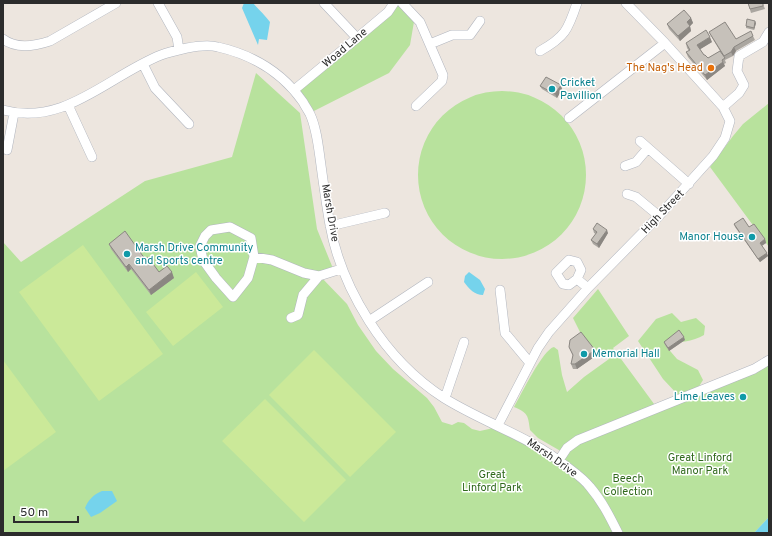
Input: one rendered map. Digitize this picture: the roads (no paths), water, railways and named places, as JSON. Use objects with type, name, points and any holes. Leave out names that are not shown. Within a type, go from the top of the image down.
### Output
[{"type":"street","points":[[3,39],[7,42],[18,45],[38,45],[50,41],[116,3]]},
{"type":"street","points":[[158,3],[177,37],[179,50]]},
{"type":"street","points":[[324,3],[357,38]]},
{"type":"street","name":"Woad Lane","points":[[294,90],[388,12],[394,3]]},
{"type":"street","points":[[402,3],[420,22],[442,75],[442,81],[416,106]]},
{"type":"street","points":[[540,51],[563,36],[569,27],[577,3]]},
{"type":"street","name":"High Street","points":[[498,425],[530,363],[549,332],[588,288],[689,184],[713,156],[725,138],[730,120],[723,107],[665,43],[626,3]]},
{"type":"street","points":[[430,44],[452,35],[470,35],[480,21]]},
{"type":"street","points":[[723,107],[739,93],[744,85],[737,71],[739,56],[763,42],[769,32]]},
{"type":"street","points":[[569,118],[665,43]]},
{"type":"street","name":"Marsh Drive","points":[[3,110],[14,113],[34,114],[68,106],[161,55],[196,46],[216,46],[262,63],[280,76],[294,90],[310,113],[317,137],[330,226],[341,269],[353,295],[387,347],[402,364],[424,384],[445,398],[538,445],[559,460],[588,485],[607,510],[618,533]]},
{"type":"street","points":[[143,64],[155,88],[189,124]]},
{"type":"street","points":[[68,106],[92,157]]},
{"type":"street","points":[[7,150],[14,113]]},
{"type":"street","points":[[640,141],[689,184]]},
{"type":"street","points":[[625,166],[636,162],[648,148]]},
{"type":"street","points":[[627,194],[636,197],[659,216]]},
{"type":"street","points":[[330,226],[385,213]]},
{"type":"street","points":[[230,227],[251,238],[254,257],[248,278],[233,297],[216,278],[203,260],[200,246],[205,236],[211,230],[230,227]]},
{"type":"street","points":[[254,257],[272,260],[304,273],[319,276],[341,269]]},
{"type":"street","points":[[291,318],[298,315],[303,295],[319,276]]},
{"type":"street","points":[[577,279],[588,288]]},
{"type":"street","points":[[369,320],[428,282]]},
{"type":"street","points":[[500,290],[505,333],[530,363]]},
{"type":"street","points":[[445,398],[464,342]]},
{"type":"street","points":[[559,460],[567,448],[578,440],[768,362]]},
{"type":"water","points":[[244,3],[253,3],[270,22],[267,40],[259,39],[258,45],[242,8]]},
{"type":"water","points":[[469,272],[480,280],[485,289],[483,295],[472,291],[464,282],[465,276]]},
{"type":"water","points":[[102,491],[112,491],[117,501],[100,513],[91,517],[85,508],[88,502],[96,494]]},
{"type":"water","points":[[769,517],[769,533],[754,533]]},
{"type":"place","name":"The Nag's Head","points":[[711,68]]},
{"type":"place","name":"Cricket Pavillion","points":[[552,89]]},
{"type":"place","name":"Manor House","points":[[752,237]]},
{"type":"place","name":"Marsh Drive Community and Sports centre","points":[[127,254]]},
{"type":"place","name":"Memorial Hall","points":[[584,354]]},
{"type":"place","name":"Lime Leaves","points":[[743,397]]},
{"type":"park label","name":"Great Linford Manor Park","points":[[700,464]]},
{"type":"park label","name":"Great Linford Park","points":[[492,481]]},
{"type":"park label","name":"Beech Collection","points":[[628,485]]}]
